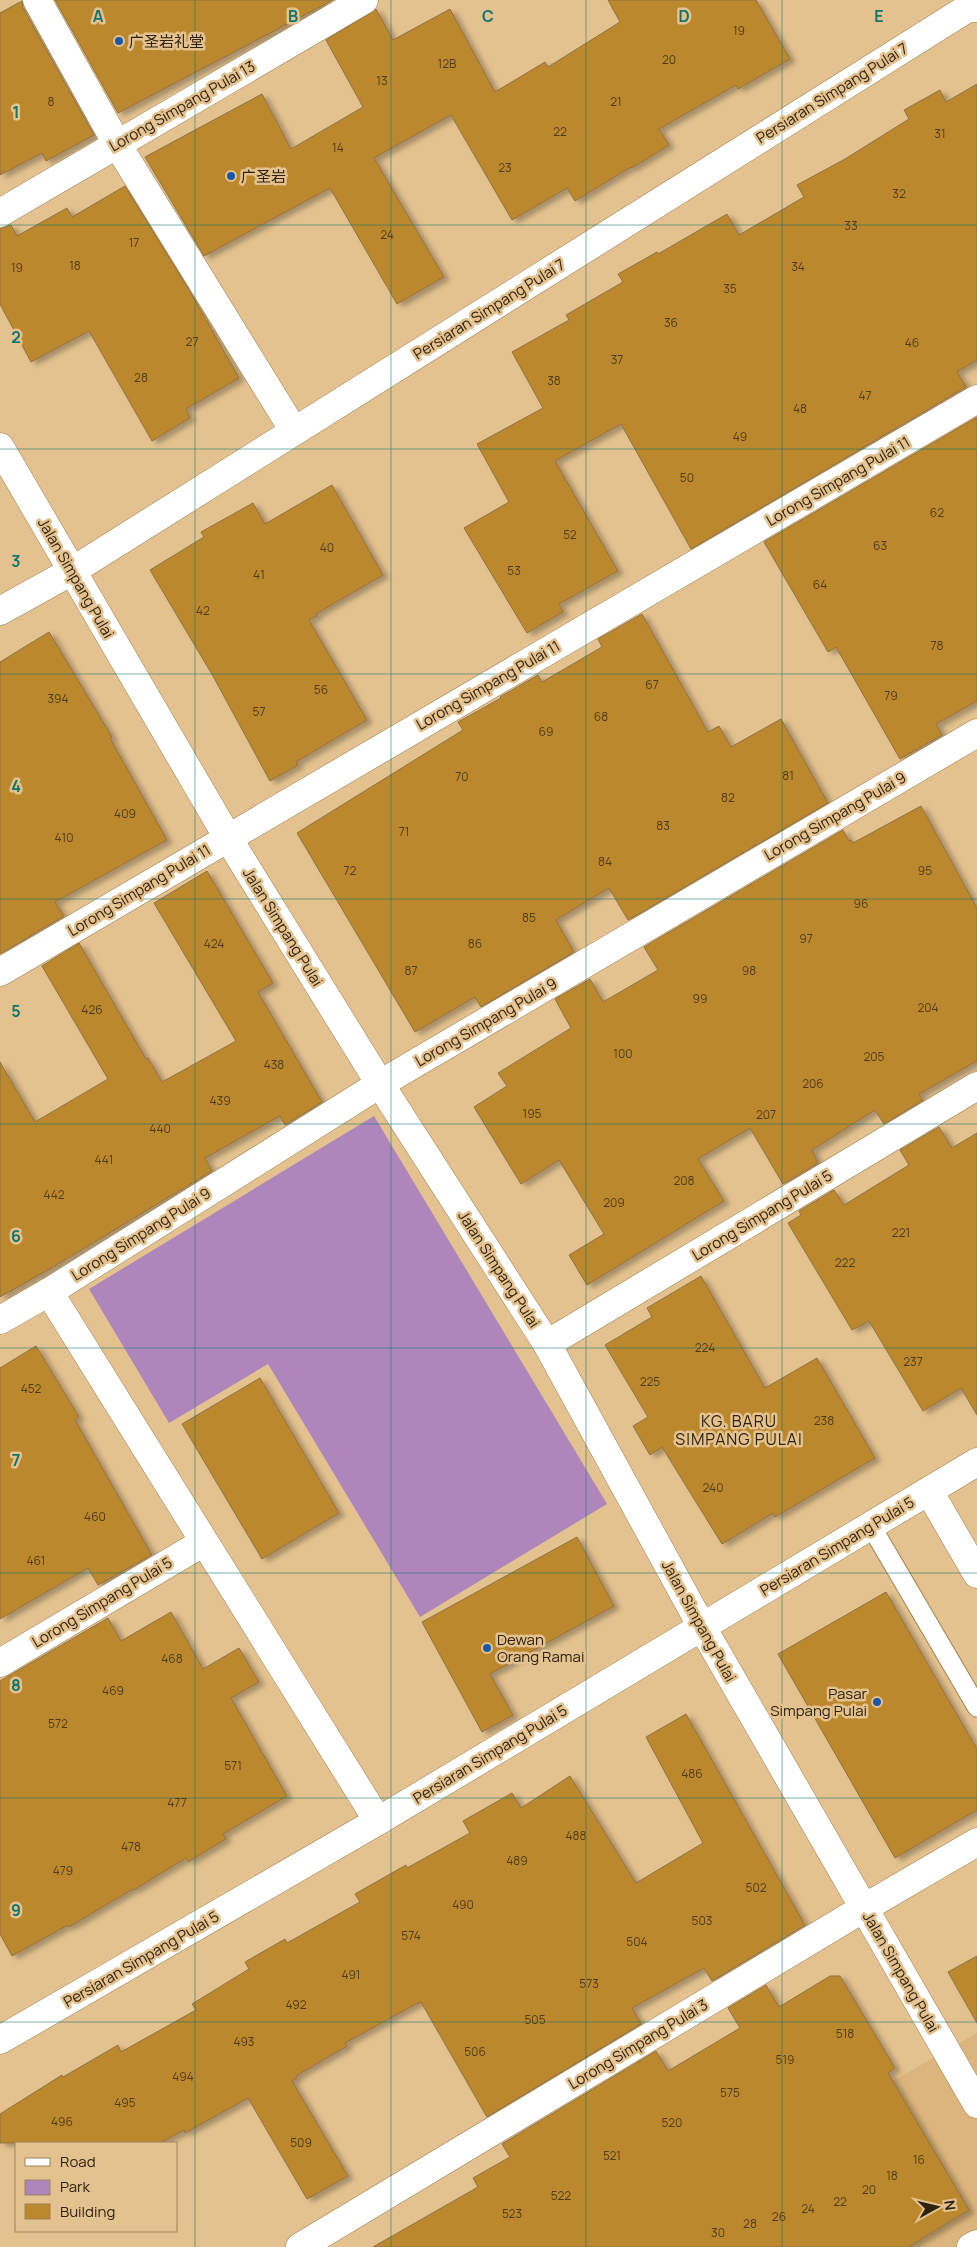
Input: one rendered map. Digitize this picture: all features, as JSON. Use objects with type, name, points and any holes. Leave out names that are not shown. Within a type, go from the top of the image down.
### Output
[{"type":"street","points":[[37,0],[117,144],[294,431]]},
{"type":"street","name":"Lorong Simpang Pulai 13","points":[[0,213],[364,0]]},
{"type":"street","name":"Persiaran Simpang Pulai 7","points":[[0,611],[72,571],[968,8],[977,8]]},
{"type":"street","name":"Lorong Simpang Pulai 11","points":[[0,972],[977,399]]},
{"type":"street","name":"Jalan Simpang Pulai","points":[[0,447],[228,838],[380,1084],[546,1344],[702,1627],[977,2104]]},
{"type":"street","name":"Lorong Simpang Pulai 9","points":[[0,1320],[49,1292],[380,1084],[977,733]]},
{"type":"street","name":"Lorong Simpang Pulai 5","points":[[546,1344],[977,1086]]},
{"type":"street","points":[[49,1292],[378,1821]]},
{"type":"street","name":"Persiaran Simpang Pulai 5","points":[[0,2040],[378,1821],[977,1462]]},
{"type":"street","points":[[929,1491],[977,1574]]},
{"type":"street","name":"Lorong Simpang Pulai 5","points":[[0,1663],[204,1542]]},
{"type":"street","name":"Lorong Simpang Pulai 3","points":[[300,2247],[977,1842]]},
{"type":"street","points":[[971,2247],[977,2244]]},
{"type":"lane","points":[[871,1526],[977,1707]]},
{"type":"shaded area","points":[[977,2033],[977,2247],[601,2247]]},
{"type":"green space","points":[[374,1116],[607,1504],[420,1617],[268,1364],[169,1423],[89,1289]]},
{"type":"building","points":[[55,0],[333,0],[118,113]]},
{"type":"building","points":[[608,0],[756,0],[790,59],[738,89],[736,85],[659,129],[669,145],[632,168],[575,201],[567,188],[512,220],[451,115],[374,158],[444,277],[397,304],[330,188],[204,256],[145,157],[262,94],[291,149],[363,107],[326,40],[376,9],[393,40],[450,9],[495,92],[545,62],[548,67],[620,22]]},
{"type":"building","points":[[22,1],[23,8],[94,135],[46,161],[42,153],[0,175],[0,13]]},
{"type":"building","points":[[977,84],[977,360],[957,372],[966,387],[691,549],[621,424],[555,461],[618,571],[559,604],[563,612],[527,633],[464,528],[509,502],[477,444],[543,408],[512,352],[569,320],[566,315],[623,282],[618,274],[657,252],[658,254],[727,214],[739,235],[804,197],[797,185],[845,159],[909,119],[904,110],[940,90],[946,102]]},
{"type":"building","points":[[125,186],[189,290],[239,378],[186,409],[190,418],[152,441],[89,331],[31,362],[0,304],[0,229],[11,225],[17,236],[67,208],[72,217]]},
{"type":"building","points":[[977,417],[977,701],[936,724],[942,735],[900,759],[836,647],[828,652],[764,542]]},
{"type":"building","points":[[332,485],[383,575],[309,620],[367,720],[296,762],[298,765],[270,781],[213,676],[150,570],[204,537],[201,532],[253,503],[265,524]]},
{"type":"building","points":[[642,614],[708,732],[719,726],[731,747],[781,719],[828,803],[628,920],[609,888],[556,920],[574,952],[481,1007],[475,997],[415,1032],[297,833],[463,730],[458,722],[538,675],[542,682],[602,647],[598,639]]},
{"type":"building","points":[[49,632],[112,737],[110,738],[167,840],[55,902],[64,916],[0,954],[0,662]]},
{"type":"building","points":[[921,806],[977,908],[977,1061],[919,1094],[923,1100],[884,1124],[875,1110],[812,1150],[818,1163],[783,1184],[750,1128],[698,1159],[724,1201],[587,1285],[569,1255],[604,1234],[559,1160],[521,1184],[474,1107],[507,1086],[498,1073],[571,1028],[555,999],[590,979],[603,1002],[658,970],[644,947],[843,830],[849,841],[851,840],[853,843]]},
{"type":"building","points":[[207,871],[273,983],[258,992],[322,1102],[285,1125],[280,1116],[205,1158],[212,1171],[0,1297],[0,1062],[35,1122],[108,1079],[42,966],[79,943],[146,1059],[148,1058],[162,1082],[236,1041],[154,903]]},
{"type":"building","points":[[939,1127],[952,1148],[977,1133],[977,1415],[961,1388],[923,1411],[869,1321],[852,1330],[788,1223],[801,1215],[799,1211],[834,1190],[844,1205],[909,1165],[900,1150]]},
{"type":"building","points":[[701,1276],[765,1388],[817,1358],[875,1458],[775,1517],[773,1513],[722,1544],[662,1447],[650,1455],[633,1426],[648,1417],[605,1345],[652,1317],[647,1308]]},
{"type":"building","points":[[36,1346],[79,1417],[75,1420],[152,1555],[98,1585],[88,1568],[0,1619],[0,1368]]},
{"type":"building","points":[[260,1378],[339,1513],[262,1559],[182,1424]]},
{"type":"building","name":"Dewan Orang Ramai","points":[[577,1537],[614,1606],[490,1674],[513,1715],[482,1732],[422,1622]]},
{"type":"building","name":"Pasar Simpang Pulai","points":[[886,1592],[977,1749],[977,1810],[895,1858],[778,1654]]},
{"type":"building","points":[[171,1612],[203,1669],[239,1648],[259,1682],[231,1698],[287,1796],[223,1834],[226,1839],[188,1862],[186,1858],[69,1927],[68,1925],[12,1956],[0,1934],[0,1681],[108,1618],[121,1641]]},
{"type":"building","points":[[686,1714],[805,1925],[712,1981],[704,1968],[632,2008],[641,2024],[487,2117],[421,2002],[345,2043],[347,2046],[296,2076],[297,2078],[292,2081],[348,2176],[307,2199],[248,2098],[185,2133],[184,2130],[162,2142],[0,2143],[0,2114],[62,2075],[63,2077],[118,2045],[121,2052],[196,2010],[192,2004],[249,1969],[245,1962],[285,1939],[287,1943],[360,1902],[355,1894],[406,1865],[407,1868],[470,1833],[463,1821],[512,1793],[521,1808],[570,1776],[636,1883],[703,1843],[646,1737]]},
{"type":"building","points":[[977,1956],[977,2023],[948,1972]]},
{"type":"building","points":[[830,1976],[840,1976],[895,2068],[888,2073],[969,2210],[908,2247],[373,2247],[478,2187],[473,2178],[510,2157],[502,2144],[656,2051],[668,2071],[740,2028],[728,2008],[766,1985],[779,2007]]},
{"type":"place","name":"广圣岩礼堂","points":[[119,41]]},
{"type":"place","name":"广圣岩","points":[[231,176]]},
{"type":"place","name":"Dewan Orang Ramai","points":[[487,1648]]},
{"type":"place","name":"Pasar Simpang Pulai","points":[[877,1702]]},
{"type":"district","name":"KG. BARU SIMPANG PULAI","points":[[739,1430]]}]
